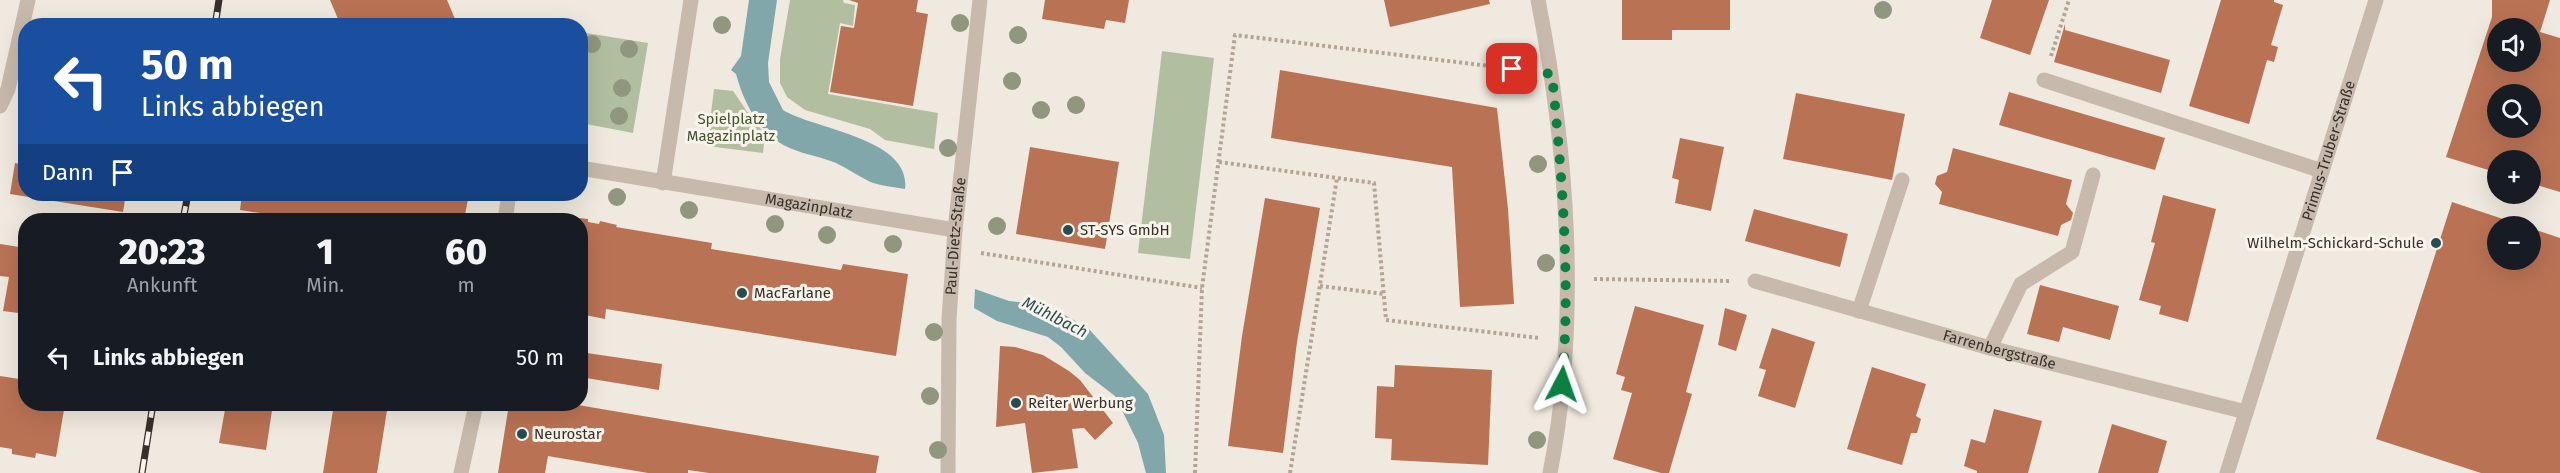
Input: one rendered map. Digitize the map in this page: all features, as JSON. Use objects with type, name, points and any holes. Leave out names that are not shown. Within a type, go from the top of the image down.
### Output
[{"type":"street","points":[[24,18],[28,0]]},
{"type":"street","points":[[663,183],[691,0]]},
{"type":"street","name":"Paul-Dietz-Straße","points":[[948,473],[950,319],[954,230],[980,0]]},
{"type":"street","points":[[1538,0],[1552,74],[1560,160],[1566,279],[1565,341],[1557,428],[1550,473]]},
{"type":"street","name":"Primus-Truber-Straße","points":[[2227,473],[2376,0]]},
{"type":"street","points":[[0,106],[8,89],[18,44]]},
{"type":"street","points":[[2044,80],[2322,171]]},
{"type":"street","name":"Magazinplatz","points":[[588,169],[954,230]]},
{"type":"street","points":[[1990,348],[2021,284],[2072,252],[2092,174]]},
{"type":"street","points":[[1859,311],[1902,180]]},
{"type":"street","name":"Farrenbergstraße","points":[[1755,281],[1990,348],[2246,412]]},
{"type":"street","points":[[462,473],[475,411]]},
{"type":"path","points":[[2044,80],[2068,0]]},
{"type":"path","points":[[1195,473],[1202,288],[1235,35],[1552,74]]},
{"type":"path","points":[[1219,162],[1374,183],[1386,320],[1565,341]]},
{"type":"path","points":[[1290,473],[1337,178]]},
{"type":"path","points":[[954,248],[1202,288]]},
{"type":"path","points":[[1566,279],[1755,281]]},
{"type":"path","points":[[1320,286],[1384,294]]},
{"type":"green space","points":[[790,0],[843,0],[844,3],[855,5],[853,26],[840,23],[828,94],[938,113],[934,149],[885,140],[870,129],[805,110],[787,97],[780,83],[780,59]]},
{"type":"green space","points":[[588,33],[648,43],[633,133],[588,124]]},
{"type":"green space","points":[[1162,51],[1214,58],[1190,259],[1138,253]]},
{"type":"green space","name":"Spielplatz Magazinplatz","points":[[714,89],[733,91],[765,133],[763,153],[707,146]]},
{"type":"water","points":[[749,0],[777,0],[768,63],[769,82],[783,110],[877,147],[893,158],[903,172],[905,189],[873,183],[836,163],[792,149],[781,144],[763,128],[749,108],[736,74],[731,70],[741,56]]},
{"type":"water","name":"Mühlbach","points":[[975,289],[1009,301],[1027,303],[1061,313],[1088,328],[1148,394],[1164,435],[1166,473],[1146,473],[1138,443],[1115,396],[1085,373],[1061,347],[1048,337],[997,321],[974,308]]},
{"type":"building","points":[[330,0],[447,0],[455,18],[338,18]]},
{"type":"building","points":[[849,0],[918,0],[916,12],[928,14],[913,106],[830,92],[841,26],[854,28],[858,3]]},
{"type":"building","points":[[1045,0],[1129,0],[1125,23],[1106,20],[1104,29],[1042,19]]},
{"type":"building","points":[[1384,0],[1489,0],[1490,4],[1390,27]]},
{"type":"building","points":[[1622,0],[1730,0],[1730,30],[1672,30],[1672,40],[1622,40]]},
{"type":"building","points":[[1992,0],[2049,0],[2030,55],[1980,38]]},
{"type":"building","points":[[2221,0],[2274,0],[2283,5],[2271,45],[2278,47],[2274,62],[2267,60],[2249,124],[2189,106]]},
{"type":"building","points":[[2492,0],[2550,0],[2541,29],[2541,18],[2492,18]]},
{"type":"building","points":[[2065,24],[2065,30],[2170,60],[2161,93],[2054,62]]},
{"type":"building","points":[[2487,32],[2487,72],[2541,72],[2541,32],[2560,38],[2560,192],[2541,186],[2541,150],[2487,150],[2487,170],[2446,157]]},
{"type":"building","points":[[1280,70],[1497,108],[1508,209],[1514,304],[1460,307],[1452,167],[1271,138]]},
{"type":"building","points":[[2009,92],[2165,138],[2155,170],[1999,125]]},
{"type":"building","points":[[1796,93],[1905,114],[1892,180],[1783,159]]},
{"type":"building","points":[[1680,138],[1724,147],[1711,211],[1675,203],[1679,180],[1672,178]]},
{"type":"building","points":[[1030,147],[1119,162],[1105,249],[1016,234]]},
{"type":"building","points":[[1953,148],[2072,180],[2066,204],[2073,213],[2071,220],[2061,225],[2058,236],[1939,204],[1942,192],[1935,184],[1937,176],[1947,172]]},
{"type":"building","points":[[15,163],[18,164],[18,195],[10,194]]},
{"type":"building","points":[[2163,195],[2216,209],[2188,322],[2159,314],[2161,306],[2139,300],[2155,243],[2151,242]]},
{"type":"building","points":[[1265,198],[1320,208],[1297,342],[1283,453],[1228,446],[1242,336]]},
{"type":"building","points":[[54,201],[125,201],[123,212]]},
{"type":"building","points":[[241,201],[468,201],[465,213],[260,213],[240,210]]},
{"type":"building","name":"Wilhelm-Schickard-Schule","points":[[2452,202],[2494,216],[2487,216],[2487,270],[2541,270],[2541,232],[2560,238],[2560,473],[2481,473],[2376,439]]},
{"type":"building","points":[[1754,209],[1848,234],[1840,267],[1745,241]]},
{"type":"building","points":[[600,221],[617,225],[616,227],[712,243],[711,249],[841,270],[843,264],[908,274],[896,356],[606,309],[605,319],[588,316],[588,222],[599,224]]},
{"type":"building","points":[[0,244],[18,247],[18,313],[3,311],[9,277],[0,276]]},
{"type":"building","points":[[2040,285],[2119,306],[2110,340],[2063,327],[2059,342],[2027,334]]},
{"type":"building","points":[[1635,306],[1704,325],[1686,392],[1692,394],[1669,473],[1661,473],[1613,459],[1632,393],[1621,390],[1625,377],[1616,374]]},
{"type":"building","points":[[1725,308],[1747,315],[1736,351],[1718,345]]},
{"type":"building","points":[[1772,328],[1815,342],[1795,408],[1758,396],[1766,370],[1759,368]]},
{"type":"building","points":[[1000,346],[1015,347],[1043,355],[1069,371],[1080,380],[1113,423],[1095,440],[1084,428],[1072,429],[1078,468],[1032,473],[1025,423],[996,427]]},
{"type":"building","points":[[588,353],[662,364],[659,390],[588,378]]},
{"type":"building","points":[[1395,365],[1492,370],[1488,465],[1391,460],[1392,439],[1375,438],[1377,386],[1394,387]]},
{"type":"building","points":[[1872,367],[1926,384],[1916,416],[1921,419],[1917,433],[1911,433],[1902,465],[1847,449]]},
{"type":"building","points":[[0,376],[18,379],[18,411],[64,411],[56,457],[36,453],[35,458],[12,454],[12,449],[0,447]]},
{"type":"building","points":[[588,407],[879,456],[876,473],[709,473],[688,470],[688,473],[648,473],[548,456],[545,473],[498,473],[508,411],[588,411]]},
{"type":"building","points":[[1994,409],[2042,421],[2028,473],[1977,473],[1964,466],[1971,439],[1985,443]]},
{"type":"building","points":[[225,411],[272,411],[266,450],[219,443]]},
{"type":"building","points":[[333,411],[387,411],[377,473],[323,473]]},
{"type":"building","points":[[2112,424],[2167,441],[2158,473],[2098,473]]},
{"type":"railway","points":[[216,18],[219,0]]},
{"type":"railway","points":[[184,213],[187,201]]},
{"type":"railway","points":[[142,473],[152,411]]},
{"type":"place","name":"ST-SYS GmbH","points":[[1068,230]]},
{"type":"place","name":"Wilhelm-Schickard-Schule","points":[[2436,243]]},
{"type":"place","name":"MacFarlane","points":[[742,293]]},
{"type":"place","name":"Reiter Werbung","points":[[1016,403]]},
{"type":"place","name":"Neurostar","points":[[522,434]]},
{"type":"route","points":[[1512,69],[1552,74],[1564,217],[1566,279],[1562,384]]}]
